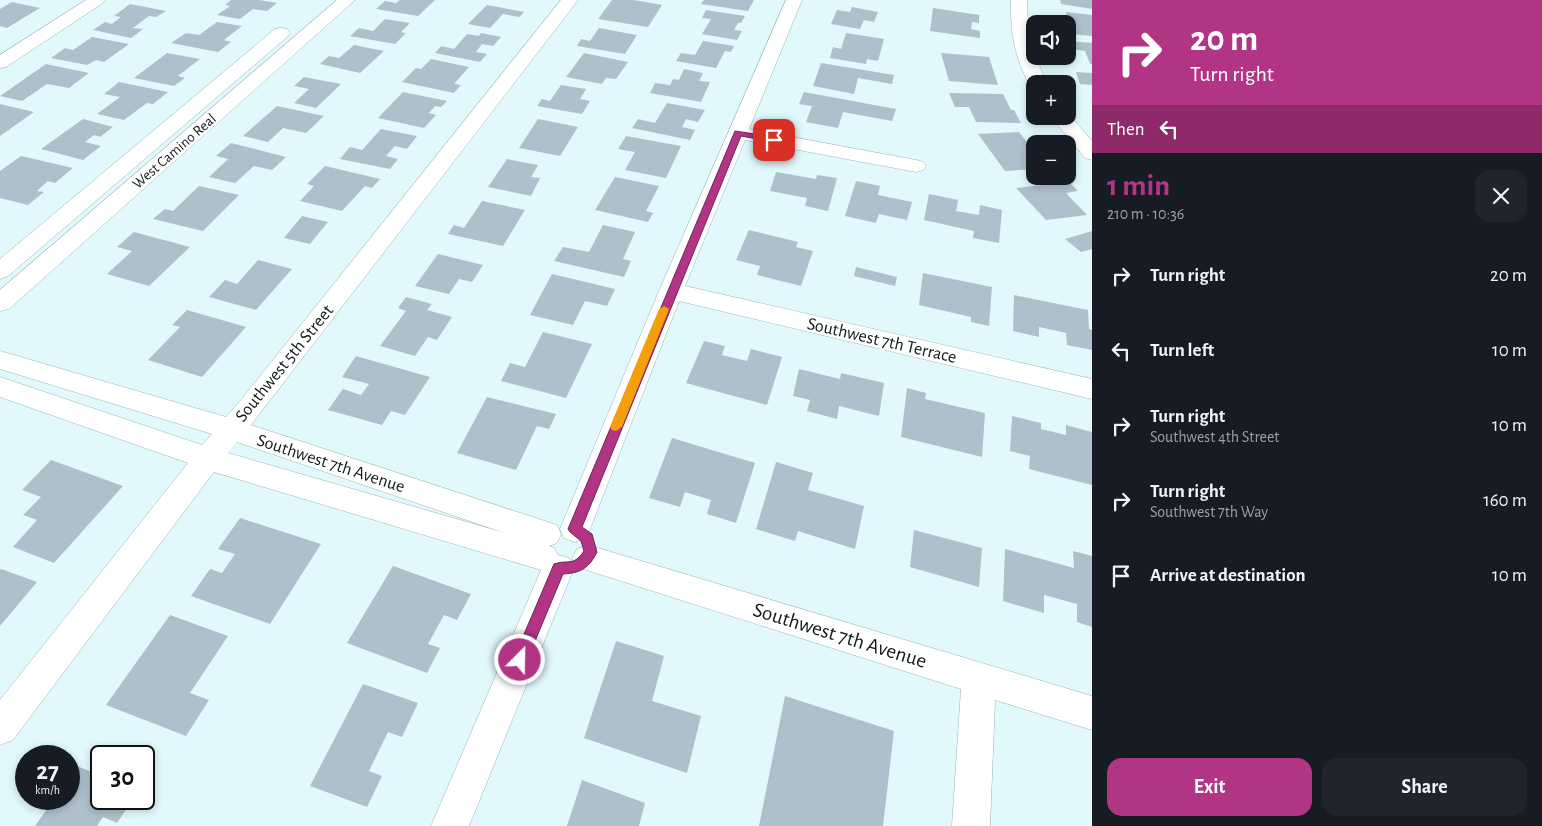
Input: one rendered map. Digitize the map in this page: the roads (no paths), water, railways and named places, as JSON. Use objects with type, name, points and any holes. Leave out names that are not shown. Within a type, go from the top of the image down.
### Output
[{"type":"street","points":[[0,63],[97,0]]},
{"type":"street","name":"West Camino Real","points":[[0,303],[347,0]]},
{"type":"street","name":"Southwest 5th Street","points":[[0,728],[231,429],[257,399],[570,0]]},
{"type":"street","points":[[450,826],[562,549],[794,0]]},
{"type":"street","points":[[1019,0],[1020,34],[1024,52],[1035,75]]},
{"type":"street","name":"West Camino Real","points":[[0,271],[295,21],[318,25]]},
{"type":"street","points":[[1068,125],[1092,154]]},
{"type":"street","points":[[738,133],[916,166]]},
{"type":"street","name":"Southwest 7th Terrace","points":[[671,291],[1092,389]]},
{"type":"street","name":"Southwest 7th Avenue","points":[[0,360],[231,429],[562,549],[1092,713]]},
{"type":"street","name":"Southwest 7th Avenue","points":[[0,387],[209,459],[562,549]]},
{"type":"street","points":[[971,826],[979,678]]}]
